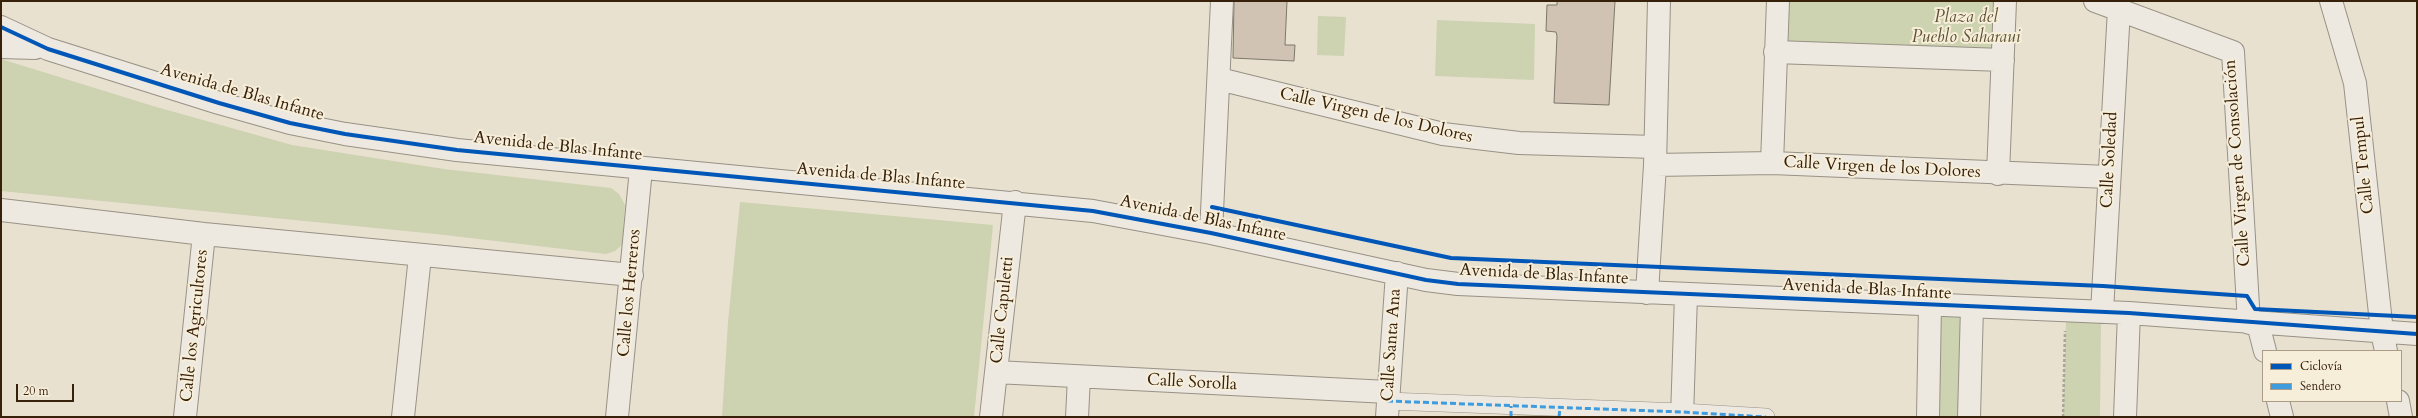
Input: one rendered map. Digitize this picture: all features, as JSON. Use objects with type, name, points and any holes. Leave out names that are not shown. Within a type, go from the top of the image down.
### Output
[{"type":"street","points":[[1211,233],[1222,1]]},
{"type":"street","points":[[1647,293],[1655,156],[1659,1]]},
{"type":"street","points":[[1772,164],[1778,1]]},
{"type":"street","points":[[1998,174],[2005,1]]},
{"type":"street","name":"Calle Virgen de Consolación","points":[[2095,1],[2134,9],[2233,52],[2253,323]]},
{"type":"street","name":"Calle Tempul","points":[[2331,1],[2356,83],[2384,342]]},
{"type":"street","name":"Calle Soledad","points":[[2102,312],[2108,177],[2134,9]]},
{"type":"street","name":"Avenida de Blas Infante","points":[[1,26],[48,49],[219,103],[290,123],[345,134],[457,150],[641,169],[1015,202],[1134,217],[1426,280],[1491,287],[2129,313],[2253,323],[2384,342],[2417,334]]},
{"type":"street","name":"Avenida de Blas Infante","points":[[1,47],[48,49]]},
{"type":"street","points":[[1776,52],[2003,60]]},
{"type":"street","name":"Calle Virgen de los Dolores","points":[[1219,79],[1443,134],[1519,143],[1655,156],[1772,164],[1998,174],[2108,177]]},
{"type":"street","name":"Calle los Herreros","points":[[617,417],[641,169]]},
{"type":"street","name":"Calle Capuletti","points":[[991,417],[1015,202]]},
{"type":"street","points":[[1,210],[204,234],[420,256],[632,274]]},
{"type":"street","name":"Calle los Agricultores","points":[[185,417],[204,234]]},
{"type":"street","points":[[403,417],[420,256]]},
{"type":"street","name":"Calle Santa Ana","points":[[1387,403],[1397,274]]},
{"type":"street","points":[[1682,414],[1686,295]]},
{"type":"street","points":[[1928,417],[1930,305]]},
{"type":"street","points":[[1969,417],[1972,307]]},
{"type":"street","points":[[2125,417],[2129,313]]},
{"type":"street","points":[[2253,323],[2265,350]]},
{"type":"street","name":"Calle Sorolla","points":[[996,372],[1079,377],[1387,403]]},
{"type":"street","points":[[1077,417],[1079,377]]},
{"type":"street","points":[[2278,402],[2282,417]]},
{"type":"street","points":[[2398,402],[2401,417]]},
{"type":"street","points":[[1387,403],[1559,413],[1682,414],[1766,417]]},
{"type":"path","points":[[2063,417],[2066,311]]},
{"type":"green space","name":"Plaza del Pueblo Saharaui","points":[[1783,1],[1996,1],[1992,51],[1790,47],[1781,38]]},
{"type":"green space","points":[[1318,16],[1346,17],[1344,56],[1317,55]]},
{"type":"green space","points":[[1437,20],[1535,24],[1534,80],[1435,76]]},
{"type":"green space","points":[[1,59],[153,106],[292,145],[444,169],[611,188],[619,194],[625,205],[622,245],[615,251],[606,254],[436,234],[1,191]]},
{"type":"green space","points":[[740,202],[993,225],[974,417],[722,417],[728,322]]},
{"type":"green space","points":[[1934,312],[1967,314],[1964,417],[1933,417]]},
{"type":"green space","points":[[2066,320],[2101,322],[2100,417],[2063,417]]},
{"type":"green space","points":[[1517,412],[1554,414],[1554,417],[1517,417]]},
{"type":"building","points":[[1234,1],[1287,1],[1285,45],[1295,45],[1294,61],[1233,58]]},
{"type":"building","points":[[1557,1],[1615,1],[1609,105],[1554,103],[1557,36],[1556,32],[1546,31],[1547,5],[1557,5]]},
{"type":"marked path","points":[[1387,401],[1682,412],[1766,417]]},
{"type":"marked path","points":[[1511,406],[1511,417]]},
{"type":"marked path","points":[[1559,417],[1560,408]]},
{"type":"cycle path","points":[[1,27],[48,49],[219,103],[290,123],[345,134],[457,150],[1093,211],[1211,233],[1426,280],[1458,284],[2129,313],[2417,334]]},
{"type":"cycle path","points":[[1212,207],[1451,258],[2103,286],[2247,296],[2255,309],[2417,317]]}]
